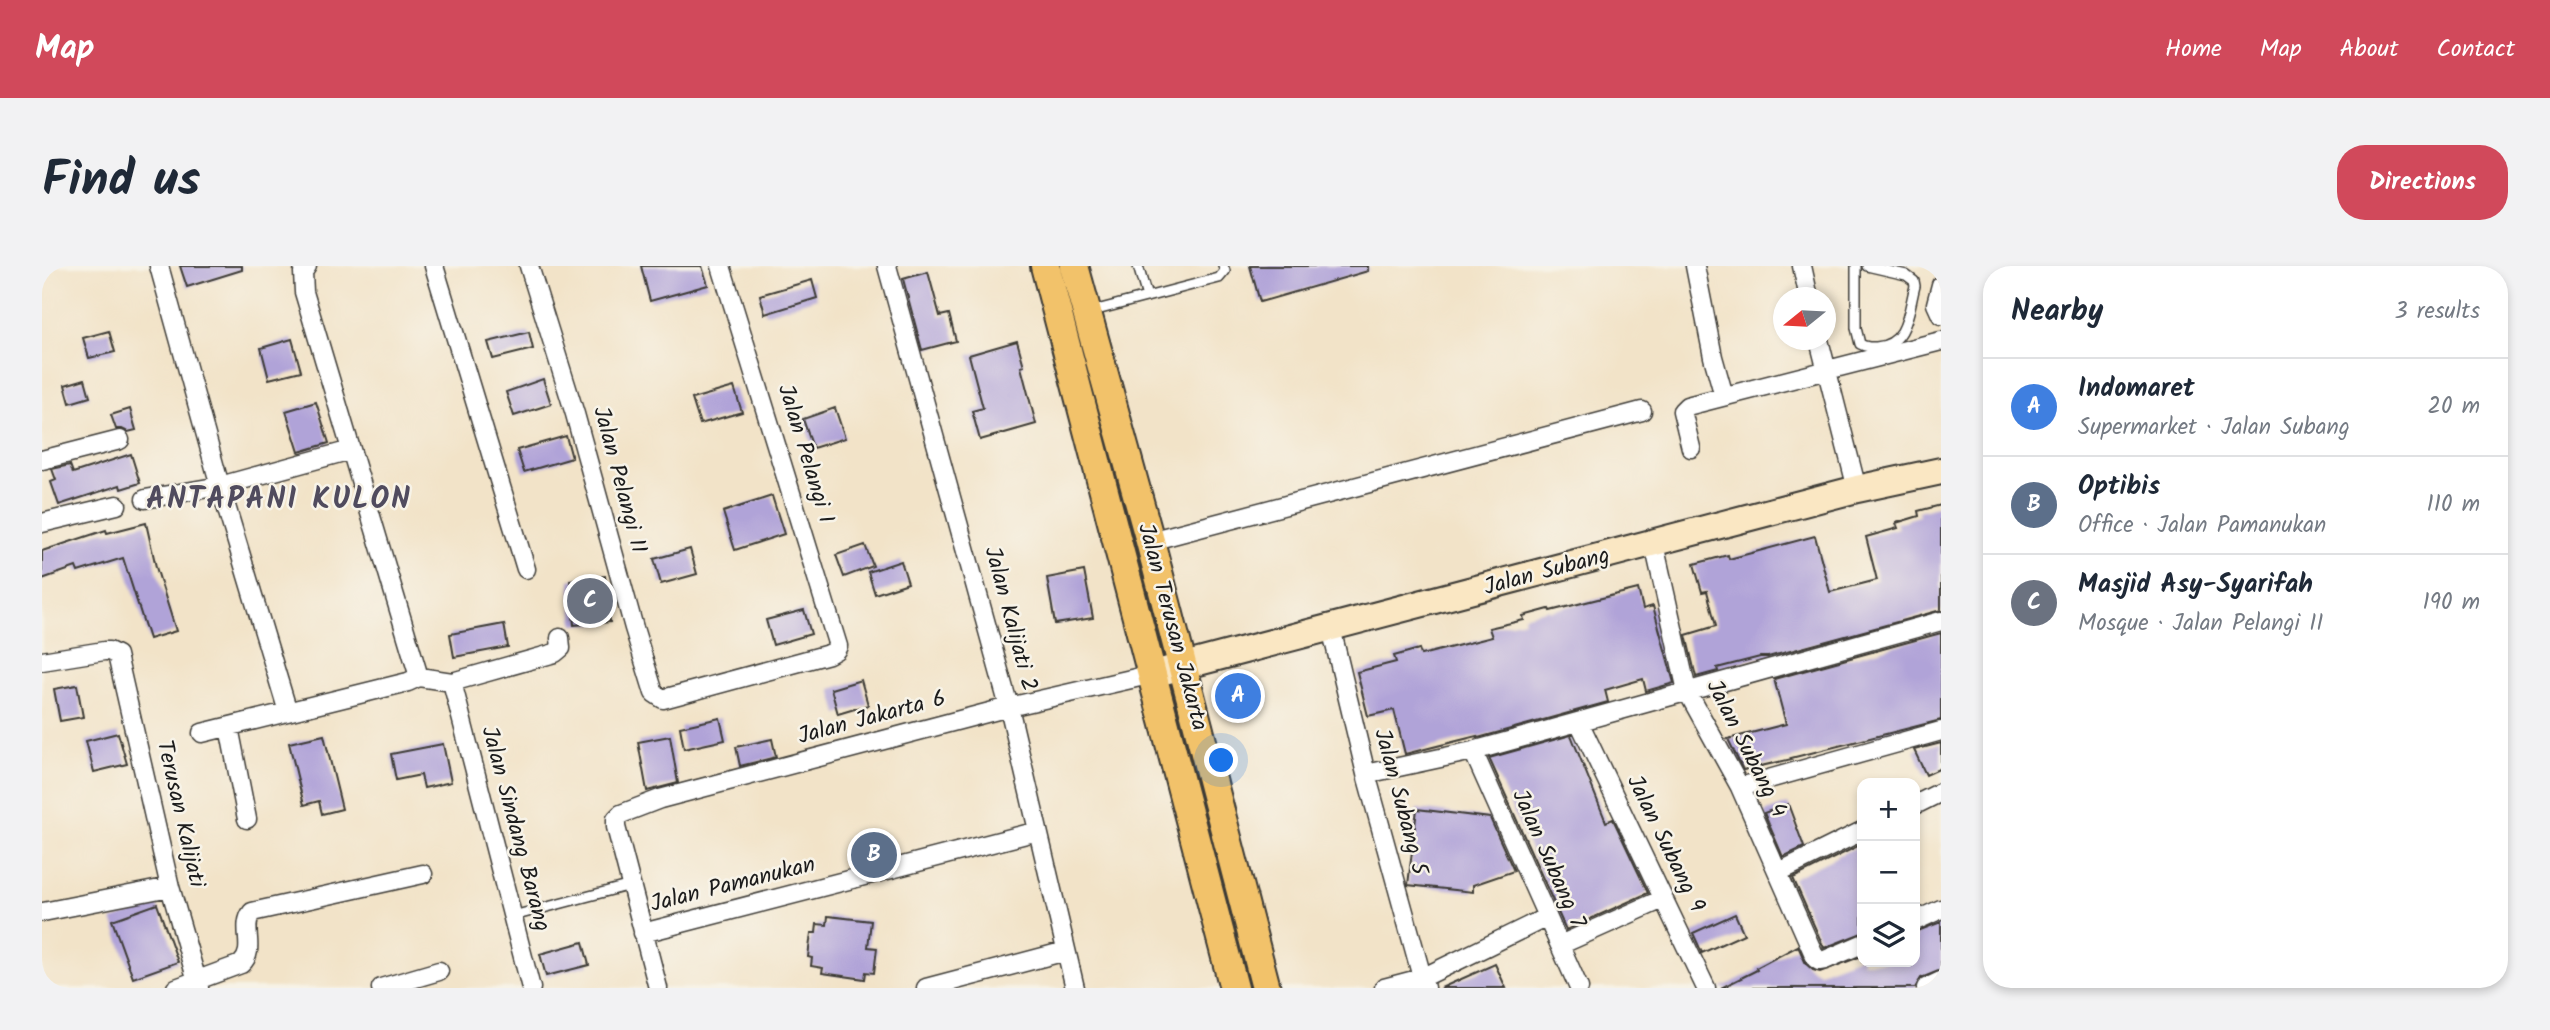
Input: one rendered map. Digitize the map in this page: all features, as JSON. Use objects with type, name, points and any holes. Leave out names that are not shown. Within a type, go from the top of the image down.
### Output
[{"type":"main road","name":"Jalan Terusan Jakarta","points":[[1045,266],[1234,988]]},
{"type":"main road","name":"Jalan Terusan Jakarta","points":[[1074,266],[1150,541],[1266,988]]},
{"type":"street","points":[[159,266],[220,486],[288,712]]},
{"type":"street","points":[[307,266],[303,272],[304,292],[419,677]]},
{"type":"street","points":[[434,266],[526,569]]},
{"type":"street","name":"Jalan Pelangi II","points":[[529,266],[575,414],[650,680],[657,696],[667,699],[829,654]]},
{"type":"street","name":"Jalan Pelangi I","points":[[721,266],[837,641],[836,650],[829,654]]},
{"type":"street","name":"Jalan Kalijati 2","points":[[887,266],[1009,707],[1075,988]]},
{"type":"street","points":[[1695,266],[1713,357],[1724,396]]},
{"type":"street","points":[[1802,266],[1807,287]]},
{"type":"street","points":[[1941,285],[1936,304],[1941,315]]},
{"type":"street","points":[[1691,448],[1682,411],[1684,407],[1941,341]]},
{"type":"street","points":[[1821,350],[1857,489]]},
{"type":"street","points":[[1150,541],[1642,411]]},
{"type":"street","points":[[42,460],[120,440]]},
{"type":"street","points":[[145,499],[220,486],[351,450]]},
{"type":"street","name":"Jalan Subang","points":[[1153,674],[1857,489],[1941,471]]},
{"type":"street","points":[[42,523],[117,505]]},
{"type":"street","name":"Jalan Subang 4","points":[[1654,544],[1687,691],[1740,787],[1816,958],[1819,961],[1825,960],[1857,946]]},
{"type":"street","points":[[1366,774],[1473,751],[1941,621]]},
{"type":"street","name":"Jalan Subang 5","points":[[1331,628],[1366,774],[1424,983]]},
{"type":"street","points":[[202,733],[419,677],[452,682],[555,653],[561,648],[560,638]]},
{"type":"street","name":"Terusan Kalijati","points":[[42,661],[104,651],[114,653],[120,660],[170,887],[198,984]]},
{"type":"street","name":"Jalan Jakarta 6","points":[[631,885],[617,827],[616,819],[621,814],[660,799],[1009,707],[1153,674]]},
{"type":"street","name":"Jalan Sindang Barang","points":[[452,682],[531,988]]},
{"type":"street","name":"Jalan Subang 9","points":[[1579,722],[1706,988]]},
{"type":"street","points":[[229,727],[247,819]]},
{"type":"street","points":[[1740,787],[1941,731]]},
{"type":"street","name":"Jalan Subang 7","points":[[1473,751],[1579,988]]},
{"type":"street","points":[[1920,802],[1941,792]]},
{"type":"street","name":"Jalan Pamanukan","points":[[643,933],[1038,831]]},
{"type":"street","points":[[1779,872],[1857,833]]},
{"type":"street","points":[[176,988],[198,984],[246,960],[249,950],[247,920],[252,912],[423,874]]},
{"type":"street","points":[[631,885],[658,988]]},
{"type":"street","points":[[43,912],[170,887]]},
{"type":"street","points":[[1560,945],[1663,899]]},
{"type":"street","points":[[1920,919],[1941,909]]},
{"type":"street","points":[[1384,988],[1424,983],[1547,917]]},
{"type":"street","points":[[926,988],[1066,951]]},
{"type":"street","points":[[381,988],[439,971]]},
{"type":"street","points":[[1926,988],[1941,981]]},
{"type":"lane","points":[[1138,266],[1147,298]]},
{"type":"lane","points":[[1087,312],[1219,278],[1225,271],[1223,266]]},
{"type":"lane","points":[[1856,266],[1856,328],[1860,344],[1866,347],[1887,346],[1895,342],[1903,331],[1914,281],[1906,275],[1867,266]]},
{"type":"lane","points":[[513,916],[631,885]]},
{"type":"building","points":[[180,266],[242,266],[242,270],[187,287]]},
{"type":"building","points":[[641,266],[702,266],[708,285],[650,301]]},
{"type":"building","points":[[1250,266],[1368,266],[1368,271],[1260,302]]},
{"type":"building","points":[[928,272],[940,316],[949,314],[956,341],[922,350],[903,279]]},
{"type":"building","points":[[812,280],[817,298],[765,314],[760,295]]},
{"type":"building","points":[[109,331],[115,352],[89,358],[83,338]]},
{"type":"building","points":[[529,332],[533,349],[493,359],[488,342]]},
{"type":"building","points":[[292,339],[301,371],[269,379],[261,348]]},
{"type":"building","points":[[1017,341],[1036,424],[980,440],[972,411],[983,408],[969,355]]},
{"type":"building","points":[[85,379],[90,397],[70,403],[65,385]]},
{"type":"building","points":[[543,379],[551,404],[514,416],[506,392]]},
{"type":"building","points":[[734,387],[742,412],[700,424],[692,399]]},
{"type":"building","points":[[316,402],[329,443],[299,452],[286,411]]},
{"type":"building","points":[[835,408],[845,438],[813,448],[803,419]]},
{"type":"building","points":[[130,409],[136,430],[128,432],[116,429],[111,415]]},
{"type":"building","points":[[566,436],[572,458],[524,472],[517,450]]},
{"type":"building","points":[[131,454],[140,483],[121,489],[120,485],[59,505],[51,482],[56,480],[52,469],[70,465],[73,473]]},
{"type":"building","points":[[772,496],[784,534],[735,550],[723,512]]},
{"type":"building","points":[[1941,505],[1941,610],[1768,657],[1717,668],[1718,671],[1696,677],[1686,635],[1716,626],[1707,591],[1702,592],[1694,564],[1728,555],[1729,559],[1815,536],[1830,592],[1877,580],[1866,537],[1898,528],[1896,523],[1919,516],[1918,511]]},
{"type":"building","points":[[146,523],[156,567],[176,631],[149,639],[123,558],[78,572],[76,567],[42,579],[42,551],[106,530],[107,533]]},
{"type":"building","points":[[865,545],[873,566],[844,577],[836,555]]},
{"type":"building","points":[[690,549],[697,574],[661,584],[654,559]]},
{"type":"building","points":[[901,561],[908,583],[875,594],[868,572]]},
{"type":"building","points":[[1084,571],[1093,618],[1055,624],[1047,578]]},
{"type":"building","points":[[605,576],[610,622],[574,625],[570,580]]},
{"type":"building","points":[[1638,589],[1643,609],[1653,606],[1674,683],[1646,691],[1643,679],[1605,690],[1608,702],[1478,738],[1477,736],[1405,754],[1394,710],[1368,716],[1357,672],[1396,662],[1394,656],[1419,649],[1421,655],[1492,637],[1489,628],[1524,620],[1523,616]]},
{"type":"building","points":[[804,610],[811,634],[773,645],[766,620]]},
{"type":"building","points":[[504,624],[508,647],[454,657],[450,634]]},
{"type":"building","points":[[1941,633],[1941,720],[1743,770],[1728,739],[1786,724],[1774,679]]},
{"type":"building","points":[[861,680],[868,705],[838,714],[831,689]]},
{"type":"building","points":[[77,685],[83,717],[60,721],[54,689]]},
{"type":"building","points":[[720,718],[725,740],[684,749],[680,727]]},
{"type":"building","points":[[118,733],[127,764],[94,772],[86,741]]},
{"type":"building","points":[[324,735],[342,809],[322,814],[319,801],[304,805],[289,743]]},
{"type":"building","points":[[1571,735],[1606,822],[1613,819],[1648,893],[1566,930],[1489,758]]},
{"type":"building","points":[[670,736],[678,783],[647,791],[638,742]]},
{"type":"building","points":[[772,739],[776,757],[740,766],[736,747]]},
{"type":"building","points":[[1941,743],[1941,768],[1926,775],[1914,750]]},
{"type":"building","points":[[443,744],[451,782],[424,788],[421,775],[396,780],[391,754]]},
{"type":"building","points":[[1788,804],[1804,847],[1783,857],[1764,813]]},
{"type":"building","points":[[1417,809],[1490,818],[1514,871],[1473,885],[1473,892],[1408,885]]},
{"type":"building","points":[[1857,846],[1857,935],[1824,948],[1793,878]]},
{"type":"building","points":[[157,904],[178,962],[133,978],[112,920]]},
{"type":"building","points":[[1735,914],[1744,934],[1702,953],[1693,933]]},
{"type":"building","points":[[828,916],[871,921],[868,947],[877,948],[874,973],[866,972],[865,979],[822,973],[823,968],[811,966],[812,958],[808,957],[811,933],[816,933],[817,924],[827,925]]},
{"type":"building","points":[[1941,922],[1941,970],[1921,978],[1915,988],[1721,988],[1798,946],[1806,964],[1820,972],[1857,958],[1857,967],[1920,967],[1920,930]]},
{"type":"building","points":[[583,942],[589,965],[546,976],[540,954]]},
{"type":"building","points":[[1495,964],[1506,988],[1441,988]]},
{"type":"place","name":"Masjid Asy-Syarifah","points":[[590,601]]},
{"type":"place","name":"Indomaret","points":[[1238,696]]},
{"type":"place","name":"Optibis","points":[[874,855]]},
{"type":"district","name":"ANTAPANI KULON","points":[[279,500]]}]
